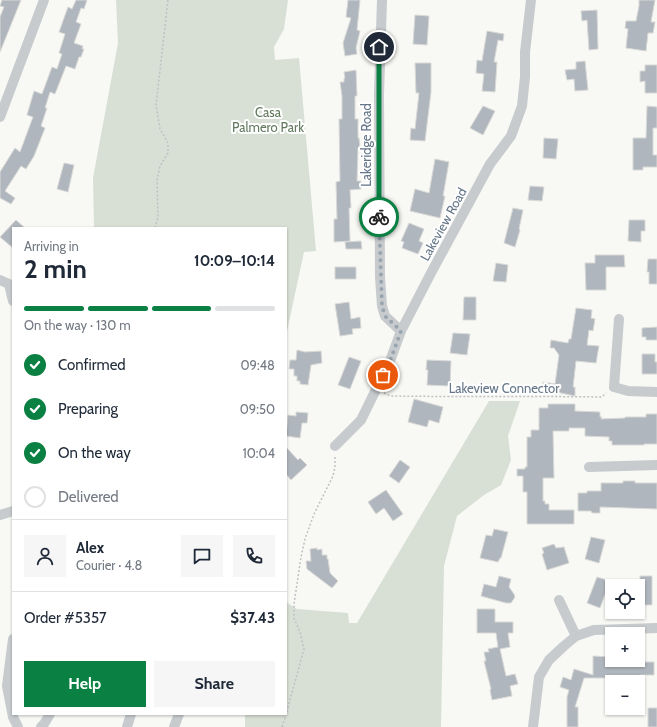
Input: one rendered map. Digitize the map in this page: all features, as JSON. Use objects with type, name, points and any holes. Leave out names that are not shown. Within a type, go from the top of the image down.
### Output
[{"type":"street","points":[[0,117],[44,0]]},
{"type":"street","name":"Lakeridge Road","points":[[382,0],[378,94],[380,278],[382,306],[385,316],[401,331]]},
{"type":"street","name":"Lakeview Road","points":[[335,446],[361,420],[390,361],[401,331],[431,273],[490,164],[511,136],[522,106],[525,77],[525,52],[531,0]]},
{"type":"street","points":[[0,280],[9,284],[12,297]]},
{"type":"street","points":[[619,319],[614,387],[628,391],[657,392]]},
{"type":"street","points":[[588,467],[657,465]]},
{"type":"street","points":[[0,515],[12,511]]},
{"type":"street","points":[[559,600],[576,636]]},
{"type":"street","points":[[534,727],[539,677],[549,660],[576,636],[594,630],[657,628]]},
{"type":"street","points":[[12,647],[7,686],[12,712]]},
{"type":"street","points":[[13,715],[18,727]]},
{"type":"street","points":[[41,727],[49,715]]},
{"type":"street","points":[[127,727],[131,715]]},
{"type":"street","points":[[174,727],[179,715]]},
{"type":"path","points":[[155,227],[158,217],[157,180],[160,166],[168,153],[168,144],[160,129],[156,105],[168,0]]},
{"type":"path","name":"Lakeview Connector","points":[[390,396],[602,397],[614,387]]},
{"type":"path","points":[[287,711],[304,649],[300,632],[294,618],[294,604],[301,557],[305,539],[314,514],[333,476],[335,467],[335,446]]},
{"type":"path","points":[[282,727],[286,715]]},
{"type":"green space","name":"Casa Palmero Park","points":[[116,0],[288,0],[284,29],[274,47],[275,60],[299,58],[316,251],[304,252],[287,331],[287,227],[94,227],[93,178],[118,43]]},
{"type":"green space","points":[[489,401],[520,401],[508,436],[511,460],[501,485],[484,495],[457,516],[444,566],[441,727],[245,727],[245,715],[287,715],[287,603],[297,609],[348,613],[349,623],[357,623]]},
{"type":"building","points":[[2,0],[21,0],[0,52],[0,17],[4,7],[0,6]]},
{"type":"building","points":[[76,0],[87,0],[84,9],[81,8],[76,22],[81,24],[74,43],[83,46],[82,49],[84,49],[81,57],[79,57],[75,69],[66,66],[55,94],[50,92],[41,126],[45,128],[34,156],[26,169],[21,166],[5,191],[15,198],[11,204],[0,198],[0,172],[15,148],[20,152],[33,117],[27,115],[34,91],[42,94],[52,67],[57,69],[62,54],[59,53],[65,34],[59,32],[68,7],[72,9]]},
{"type":"building","points":[[348,0],[360,0],[357,30],[360,31],[356,48],[357,54],[345,56],[343,43],[351,18],[346,17]]},
{"type":"building","points":[[639,0],[655,0],[651,22],[655,22],[653,33],[648,33],[646,51],[626,48],[628,29],[625,28],[626,21],[636,21]]},
{"type":"building","points":[[597,10],[598,49],[589,50],[587,20],[582,21],[581,11]]},
{"type":"building","points":[[415,15],[429,16],[427,45],[413,44]]},
{"type":"building","points":[[487,31],[504,34],[503,41],[498,40],[494,62],[497,62],[495,92],[482,91],[484,74],[476,73],[477,60],[482,61]]},
{"type":"building","points":[[585,61],[588,90],[575,91],[574,79],[567,80],[565,70],[576,69],[576,62]]},
{"type":"building","points":[[415,63],[431,63],[431,92],[425,141],[410,140],[411,128],[415,129],[419,93],[416,93]]},
{"type":"building","points":[[645,65],[657,65],[657,93],[645,93],[645,81],[640,82],[640,71],[645,71]]},
{"type":"building","points":[[356,70],[357,96],[355,96],[355,119],[358,119],[358,138],[360,148],[358,148],[357,181],[361,181],[361,189],[350,190],[350,241],[334,242],[334,219],[337,219],[336,182],[340,181],[339,119],[342,119],[342,96],[340,82],[344,82],[344,72]]},
{"type":"building","points":[[483,106],[495,111],[483,135],[470,128]]},
{"type":"building","points":[[647,106],[657,107],[657,128],[653,128],[653,155],[657,155],[657,167],[643,167],[643,170],[633,170],[633,138],[646,138]]},
{"type":"building","points":[[544,138],[558,139],[556,159],[543,158]]},
{"type":"building","points":[[435,159],[449,162],[443,196],[445,196],[440,218],[410,211],[415,189],[429,193]]},
{"type":"building","points":[[64,163],[74,165],[68,192],[57,189]]},
{"type":"building","points":[[530,186],[544,187],[542,201],[528,200]]},
{"type":"building","points":[[513,208],[523,210],[520,230],[515,247],[504,243]]},
{"type":"building","points":[[16,220],[24,227],[12,227],[12,247],[0,237]]},
{"type":"building","points":[[629,220],[645,220],[645,231],[641,231],[641,242],[628,241]]},
{"type":"building","points":[[409,223],[424,229],[419,241],[423,243],[418,254],[402,248],[404,242],[401,241]]},
{"type":"building","points":[[361,241],[362,249],[346,249],[345,242]]},
{"type":"building","points":[[595,255],[624,255],[625,267],[606,267],[606,290],[586,290],[585,263],[595,263]]},
{"type":"building","points":[[648,259],[657,259],[657,284],[649,284],[649,272],[647,272]]},
{"type":"building","points":[[496,263],[508,265],[506,282],[493,281]]},
{"type":"building","points":[[335,267],[356,267],[356,279],[335,279]]},
{"type":"building","points":[[464,297],[476,297],[476,320],[463,320]]},
{"type":"building","points":[[349,302],[351,319],[360,317],[361,328],[352,329],[353,334],[340,336],[335,304]]},
{"type":"building","points":[[576,308],[592,310],[591,318],[595,319],[593,331],[589,330],[587,345],[599,346],[596,363],[576,361],[573,387],[575,387],[575,396],[542,389],[543,382],[555,384],[559,355],[554,348],[550,348],[551,340],[568,343],[569,339],[571,339]]},
{"type":"building","points":[[657,327],[657,340],[646,340],[646,337],[642,337],[642,328]]},
{"type":"building","points":[[453,333],[470,334],[467,355],[450,353]]},
{"type":"building","points":[[297,350],[305,352],[321,351],[322,363],[311,365],[308,385],[300,384],[300,381],[297,381],[297,376],[294,376],[294,369],[289,369],[290,360],[296,360]]},
{"type":"building","points":[[642,354],[655,354],[657,374],[642,374]]},
{"type":"building","points":[[349,357],[361,361],[350,389],[338,385]]},
{"type":"building","points":[[427,360],[451,361],[450,386],[427,385]]},
{"type":"building","points":[[414,399],[443,407],[439,423],[429,420],[427,427],[408,422]]},
{"type":"building","points":[[548,404],[575,404],[575,411],[600,412],[600,417],[602,417],[601,419],[646,417],[646,414],[657,414],[657,444],[612,445],[612,441],[609,441],[609,437],[585,436],[585,428],[569,428],[569,431],[553,431],[554,478],[543,478],[543,501],[545,501],[545,504],[549,504],[549,510],[574,510],[574,524],[527,524],[527,492],[523,492],[523,476],[517,476],[517,469],[525,469],[525,467],[527,467],[527,437],[531,437],[531,430],[539,430],[539,408],[548,408]]},
{"type":"building","points":[[296,412],[308,413],[307,423],[302,423],[300,438],[287,436],[288,415],[296,416]]},
{"type":"building","points":[[287,448],[298,460],[300,458],[307,465],[291,480],[287,475]]},
{"type":"building","points":[[400,460],[410,467],[399,483],[389,476]]},
{"type":"building","points":[[623,481],[635,481],[635,483],[657,483],[657,509],[600,507],[600,513],[578,511],[578,493],[587,493],[587,491],[601,491],[601,483],[623,483]]},
{"type":"building","points":[[386,490],[403,514],[393,521],[384,508],[376,514],[368,502]]},
{"type":"building","points":[[494,529],[508,532],[501,558],[498,562],[480,558],[486,535],[492,536]]},
{"type":"building","points":[[591,537],[605,540],[599,563],[585,559]]},
{"type":"building","points":[[554,544],[556,548],[564,547],[569,563],[547,570],[542,554],[544,553],[542,548]]},
{"type":"building","points":[[317,548],[317,550],[322,549],[322,555],[327,555],[330,573],[338,581],[332,588],[307,569],[306,561],[311,561],[310,549]]},
{"type":"building","points":[[499,576],[511,579],[509,587],[515,597],[511,603],[481,596],[484,584],[496,587]]},
{"type":"building","points":[[640,576],[652,576],[652,605],[645,605],[645,579],[640,579]]},
{"type":"building","points":[[597,577],[605,579],[605,594],[600,608],[587,603]]},
{"type":"building","points":[[477,609],[495,609],[495,622],[513,622],[513,633],[508,633],[510,647],[500,649],[506,676],[515,674],[518,684],[510,686],[512,696],[492,700],[491,689],[484,661],[486,661],[484,652],[489,652],[488,649],[498,647],[496,633],[477,633]]},
{"type":"building","points":[[593,656],[605,657],[605,667],[645,667],[645,662],[654,662],[654,675],[605,675],[605,678],[584,678],[575,707],[578,707],[578,727],[567,727],[567,697],[569,690],[560,687],[563,677],[571,680],[574,669],[593,675]]},
{"type":"building","points":[[648,708],[657,708],[657,727],[648,727]]},
{"type":"way so far","points":[[379,217],[382,306],[385,316],[401,331],[383,375]]},
{"type":"route","points":[[379,47],[379,217]]}]
